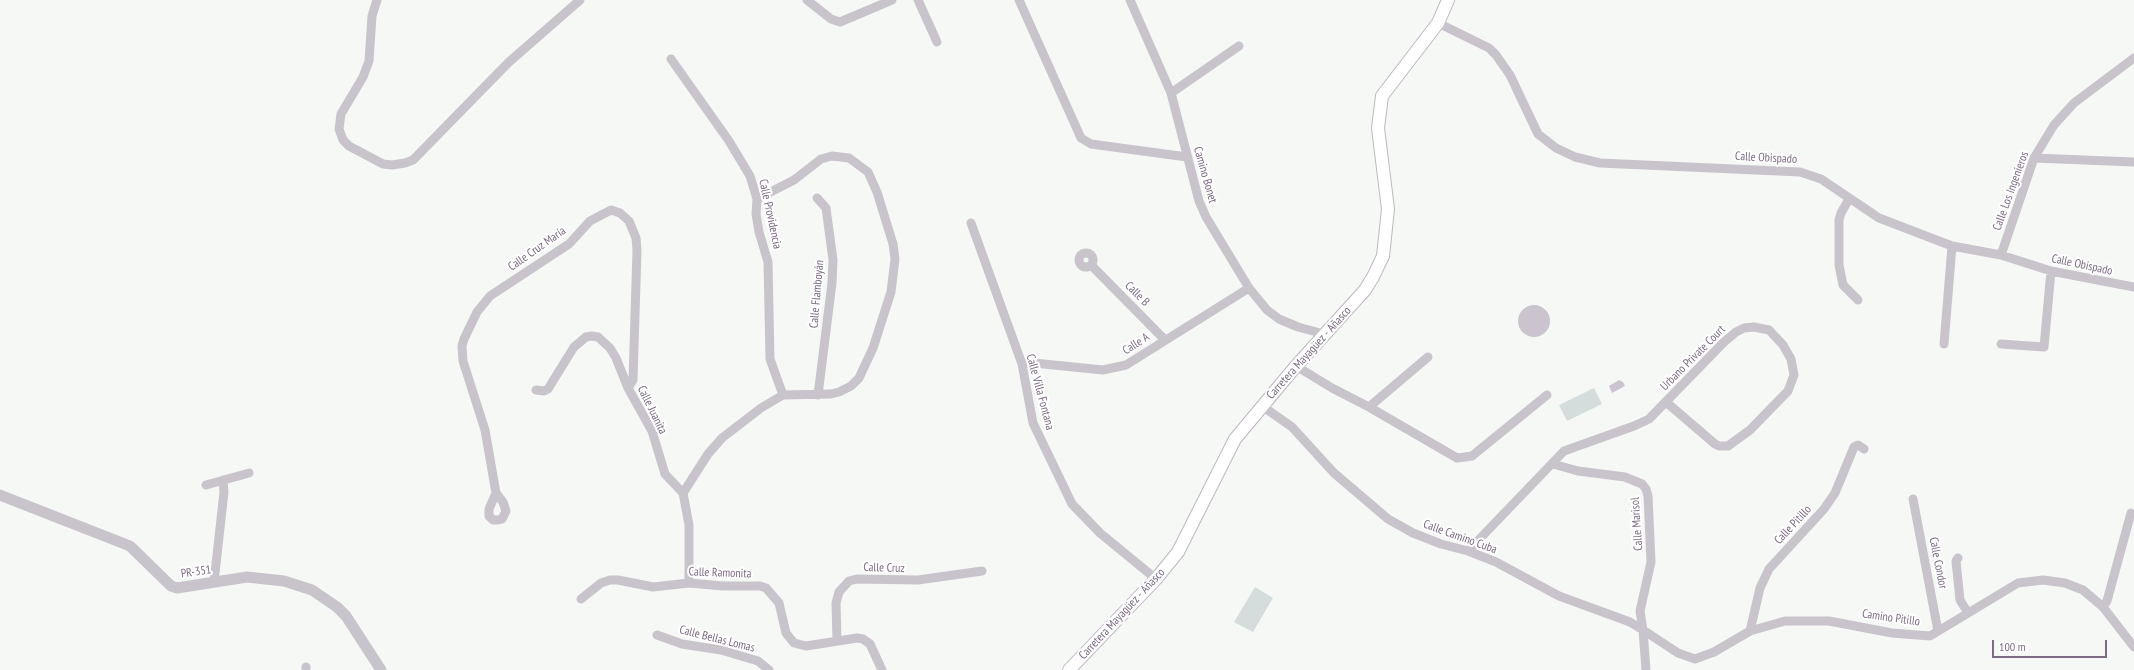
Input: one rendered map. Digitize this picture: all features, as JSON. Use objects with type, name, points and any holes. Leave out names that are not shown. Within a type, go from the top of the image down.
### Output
[{"type":"main road","name":"Carretera Mayagüez - Añasco","points":[[1069,670],[1156,578],[1178,552],[1235,440],[1296,366],[1365,290],[1383,256],[1388,209],[1378,128],[1382,96],[1438,23],[1448,0]]},
{"type":"street","points":[[377,0],[372,16],[369,61],[363,77],[341,114],[338,129],[343,140],[349,146],[383,164],[392,165],[413,160],[509,62],[580,0]]},
{"type":"street","points":[[807,0],[831,19],[840,22],[892,0]]},
{"type":"street","points":[[918,0],[937,42]]},
{"type":"street","points":[[1019,0],[1081,138],[1091,144],[1187,157]]},
{"type":"street","name":"Camino Bonet","points":[[1130,0],[1170,93],[1199,201],[1206,217],[1249,288],[1267,310],[1279,319],[1298,327],[1324,334]]},
{"type":"street","name":"Calle Obispado","points":[[1438,23],[1489,48],[1496,55],[1510,75],[1538,134],[1546,142],[1565,153],[1585,160],[1600,163],[1800,172],[1821,179],[1849,199],[1894,225],[1952,246],[2001,255],[2052,271],[2134,287]]},
{"type":"street","points":[[1170,93],[1238,46]]},
{"type":"street","name":"Calle Los Ingenieros","points":[[2001,255],[2034,158],[2054,125],[2063,114],[2084,95],[2134,58]]},
{"type":"street","name":"Calle Providencia","points":[[671,59],[714,119],[750,176],[757,199],[756,214],[768,262],[770,359],[783,394]]},
{"type":"street","points":[[690,583],[689,525],[683,493],[708,454],[722,438],[761,408],[783,394],[818,395],[839,392],[851,386],[859,378],[873,348],[887,306],[894,274],[896,259],[893,244],[877,192],[868,172],[849,158],[832,156],[821,159],[794,180],[757,199]]},
{"type":"street","points":[[2034,158],[2134,162]]},
{"type":"street","name":"Calle Flamboyán","points":[[817,198],[826,208],[832,260],[832,283],[818,395]]},
{"type":"street","points":[[1849,199],[1841,213],[1839,220],[1839,265],[1843,285],[1858,300]]},
{"type":"street","name":"Calle Cruz María","points":[[496,493],[485,430],[463,361],[462,346],[464,338],[477,312],[490,296],[569,244],[590,221],[611,210],[620,213],[629,221],[636,238],[637,250],[633,380],[628,388]]},
{"type":"street","name":"Calle Villa Fontana","points":[[971,223],[1022,364],[1033,423],[1072,504],[1100,532],[1156,578]]},
{"type":"street","points":[[1944,344],[1952,246]]},
{"type":"street","name":"Calle B","points":[[1091,265],[1165,340]]},
{"type":"street","points":[[2001,344],[2044,347],[2052,271]]},
{"type":"street","name":"Calle A","points":[[1022,364],[1034,363],[1095,369],[1112,369],[1126,365],[1249,288]]},
{"type":"street","name":"Urbano Private Court","points":[[1468,551],[1564,451],[1643,422],[1655,414],[1666,402],[1724,342],[1744,328],[1754,327],[1769,330],[1783,345],[1791,359],[1794,375],[1788,391],[1750,430],[1728,446],[1719,446],[1715,444],[1666,402]]},
{"type":"street","name":"Calle Juanita","points":[[536,390],[544,391],[548,389],[574,347],[586,337],[598,337],[610,348],[616,358],[628,388],[652,432],[665,474],[683,493]]},
{"type":"street","points":[[1369,407],[1428,357]]},
{"type":"street","points":[[1296,366],[1332,388],[1369,407],[1457,458],[1463,459],[1472,456],[1547,395]]},
{"type":"street","name":"Calle Camino Cuba","points":[[1262,406],[1292,427],[1334,473],[1388,518],[1413,533],[1441,544],[1468,551],[1518,572],[1559,596],[1630,622],[1643,630]]},
{"type":"street","name":"Calle Pitillo","points":[[1750,631],[1760,588],[1769,569],[1824,509],[1835,493],[1854,447],[1858,445],[1864,449]]},
{"type":"street","name":"Calle Marisol","points":[[1553,464],[1578,471],[1625,477],[1642,484],[1646,489],[1648,496],[1651,562],[1640,611],[1643,630]]},
{"type":"street","points":[[206,485],[249,473]]},
{"type":"street","points":[[214,582],[224,492],[223,480]]},
{"type":"street","name":"PR-351","points":[[0,495],[130,546],[171,586],[187,587],[247,577],[267,578],[297,584],[322,596],[337,606],[354,625],[381,670]]},
{"type":"street","name":"Calle Condor","points":[[1913,499],[1938,631]]},
{"type":"street","points":[[2103,607],[2107,601],[2131,513]]},
{"type":"street","points":[[1958,558],[1956,561],[1960,600],[1968,613]]},
{"type":"street","name":"Calle Cruz","points":[[837,641],[836,603],[839,592],[849,581],[856,578],[918,580],[982,571]]},
{"type":"street","name":"Calle Ramonita","points":[[581,599],[601,583],[610,580],[653,586],[690,583],[766,588],[779,603],[786,633],[794,643],[806,646],[857,638],[867,642],[882,670]]},
{"type":"street","name":"Camino Pitillo","points":[[1643,630],[1678,653],[1695,659],[1714,652],[1750,631],[1785,621],[1829,621],[1905,634],[1930,636],[2018,583],[2043,580],[2065,583],[2083,590],[2103,607],[2134,647]]},
{"type":"street","points":[[1643,630],[1646,670]]},
{"type":"street","name":"Calle Bellas Lomas","points":[[657,635],[682,644],[721,650],[758,662],[769,670]]},
{"type":"shaded area","points":[[1531,305],[1537,305],[1547,312],[1550,321],[1549,327],[1543,334],[1537,337],[1531,337],[1521,330],[1518,324],[1518,318],[1525,308]]},
{"type":"shaded area","points":[[1619,380],[1623,382],[1625,386],[1612,393],[1609,386]]},
{"type":"shaded area","points":[[1594,388],[1602,404],[1567,421],[1559,405]]},
{"type":"shaded area","points":[[1255,587],[1273,598],[1253,632],[1234,622]]}]
